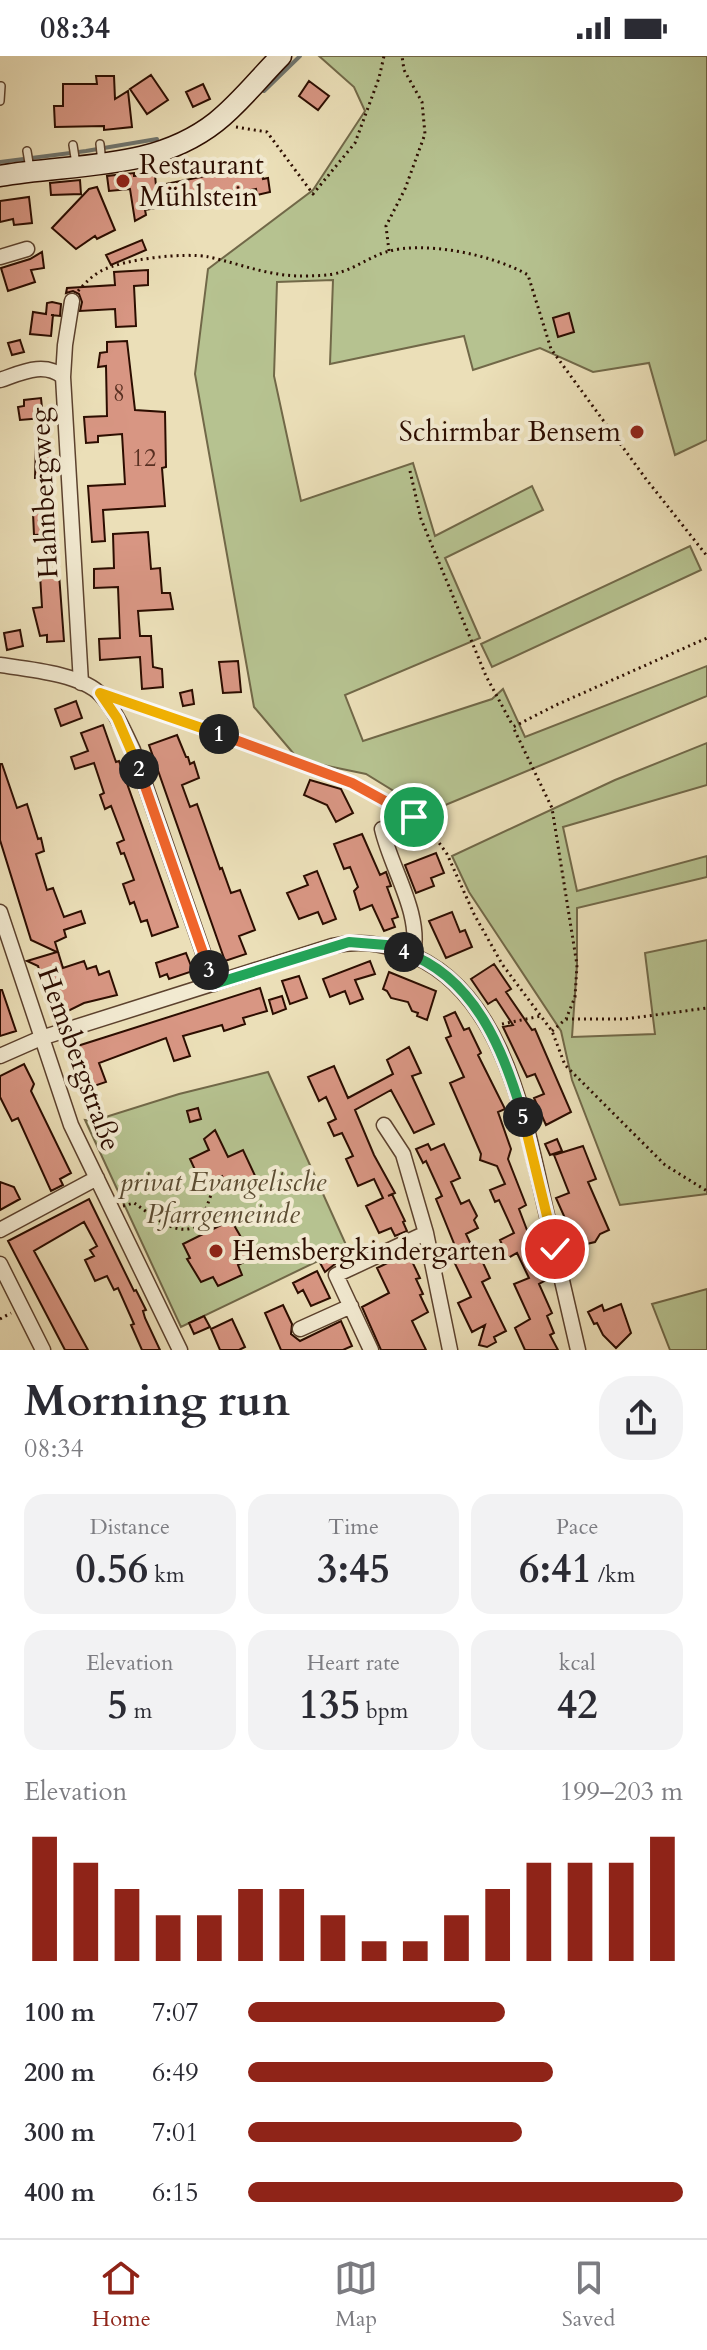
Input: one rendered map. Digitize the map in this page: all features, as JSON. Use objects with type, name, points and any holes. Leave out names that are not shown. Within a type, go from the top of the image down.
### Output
[{"type":"street","points":[[0,176],[29,162],[75,163],[101,155],[141,159],[166,150],[191,139],[217,121],[281,56]]},
{"type":"street","points":[[0,257],[27,249]]},
{"type":"street","name":"Hahnbergweg","points":[[72,301],[63,377],[81,683]]},
{"type":"street","points":[[0,380],[47,368],[63,377]]},
{"type":"street","points":[[0,665],[61,676],[81,683],[100,693],[117,718],[133,750],[214,984]]},
{"type":"street","points":[[382,829],[410,913],[415,936],[413,955]]},
{"type":"street","name":"Hemsbergstraße","points":[[0,912],[71,1125],[180,1350]]},
{"type":"street","points":[[0,1056],[41,1038],[349,942],[386,945],[430,963],[476,1006],[502,1057],[532,1149],[578,1350]]},
{"type":"street","points":[[384,1125],[403,1154],[426,1233],[450,1350]]},
{"type":"street","points":[[0,1230],[97,1178]]},
{"type":"street","points":[[371,1350],[336,1275],[426,1233]]},
{"type":"street","points":[[0,1264],[43,1350]]},
{"type":"street","points":[[300,1329],[351,1306]]},
{"type":"lane","points":[[0,101],[1,86]]},
{"type":"lane","points":[[73,145],[75,163]]},
{"type":"path","points":[[217,121],[267,132],[313,194],[355,143],[384,56]]},
{"type":"path","points":[[389,251],[386,226],[405,189],[425,134],[422,102],[404,70],[402,56]]},
{"type":"path","points":[[72,301],[79,289],[101,271],[189,255],[256,272],[299,276],[339,273],[389,251],[423,248],[510,265],[528,275],[551,349],[707,556]]},
{"type":"path","points":[[410,471],[421,519],[486,676],[552,808],[577,965],[575,997],[566,1019],[552,1031]]},
{"type":"path","points":[[513,727],[707,638]]},
{"type":"path","points":[[100,693],[352,783],[414,817],[430,830],[442,844],[474,914],[502,964],[552,1031],[565,1065],[574,1077],[665,1165],[707,1191]]},
{"type":"path","points":[[566,1019],[625,1019],[707,1008]]},
{"type":"path","points":[[503,1024],[541,1016]]},
{"type":"path","points":[[112,1211],[134,1203],[182,1231],[188,1231],[201,1223],[218,1175]]},
{"type":"path","points":[[201,1223],[206,1232]]},
{"type":"green space","points":[[319,56],[707,56],[707,440],[675,455],[649,363],[593,372],[540,348],[473,370],[464,336],[330,364],[333,280],[277,282],[274,376],[301,501],[413,463],[435,536],[532,486],[543,510],[445,558],[480,638],[345,695],[363,741],[492,699],[503,689],[525,737],[707,666],[707,696],[443,806],[423,809],[366,774],[299,760],[254,707],[195,374],[208,269],[313,190],[365,111],[354,87]]},
{"type":"green space","points":[[690,546],[701,570],[492,667],[481,644]]},
{"type":"green space","points":[[707,743],[707,785],[563,827],[577,891],[707,856],[707,877],[577,908],[572,1037],[655,1034],[645,953],[707,940],[707,1194],[620,1205],[572,1080],[561,1031],[469,892],[452,856],[615,780]]},
{"type":"green space","name":"privat Evangelische Pfarrgemeinde","points":[[268,1072],[347,1247],[181,1327],[85,1120],[93,1121],[179,1094]]},
{"type":"green space","points":[[707,1289],[707,1350],[670,1350],[652,1304]]},
{"type":"building","points":[[151,75],[168,100],[147,114],[130,89]]},
{"type":"building","points":[[96,76],[114,76],[115,99],[128,91],[132,127],[104,130],[104,126],[55,127],[54,106],[63,106],[63,84],[97,84]]},
{"type":"building","points":[[309,81],[329,96],[318,110],[299,96]]},
{"type":"building","points":[[203,84],[210,99],[193,107],[186,92]]},
{"type":"building","points":[[260,165],[263,179],[268,178],[270,192],[257,195],[256,189],[145,210],[146,215],[135,221],[130,189],[109,191],[107,176],[134,173],[134,176],[155,175],[156,186]]},
{"type":"building","points":[[80,180],[81,194],[51,195],[50,183]]},
{"type":"building","points":[[97,187],[115,230],[97,239],[95,236],[76,249],[52,228],[89,189]]},
{"type":"building","points":[[29,197],[32,223],[14,225],[13,219],[0,222],[0,201]]},
{"type":"building","points":[[142,240],[146,250],[111,265],[106,255]]},
{"type":"building","points":[[42,252],[44,268],[31,270],[35,282],[8,291],[1,268]]},
{"type":"building","points":[[148,270],[148,285],[134,286],[136,326],[116,327],[115,309],[80,311],[82,302],[79,294],[73,291],[66,293],[67,288],[115,285],[114,272]]},
{"type":"building","points":[[47,303],[61,304],[60,316],[53,315],[51,336],[30,334],[33,312],[46,314]]},
{"type":"building","points":[[569,313],[574,332],[558,337],[553,318]]},
{"type":"building","points":[[20,340],[24,352],[12,355],[8,343]]},
{"type":"building","points":[[127,341],[135,410],[165,412],[166,467],[162,468],[165,506],[103,510],[105,541],[92,542],[88,486],[125,484],[122,434],[98,436],[98,442],[86,443],[84,417],[107,416],[106,366],[98,367],[100,353],[107,352],[107,342]]},
{"type":"building","points":[[41,398],[43,418],[20,420],[18,407],[24,406],[24,400]]},
{"type":"building","points":[[50,442],[53,476],[35,478],[36,443]]},
{"type":"building","points":[[54,511],[52,534],[34,535],[33,513]]},
{"type":"building","points":[[148,532],[151,569],[160,568],[162,593],[170,593],[173,609],[138,611],[140,636],[151,636],[153,667],[162,669],[163,687],[142,689],[140,657],[100,660],[99,639],[120,638],[118,587],[94,588],[94,569],[114,568],[113,534]]},
{"type":"building","points":[[59,574],[64,641],[47,642],[47,635],[40,636],[33,608],[42,607],[40,575]]},
{"type":"building","points":[[20,630],[23,646],[7,650],[4,633]]},
{"type":"building","points":[[238,661],[241,692],[223,693],[219,662]]},
{"type":"building","points":[[192,690],[194,704],[183,706],[180,693]]},
{"type":"building","points":[[76,701],[82,718],[61,726],[55,709]]},
{"type":"building","points":[[103,725],[116,762],[119,761],[178,927],[152,936],[147,920],[141,922],[134,902],[130,904],[123,884],[134,880],[117,843],[124,840],[111,806],[105,809],[100,795],[104,793],[94,763],[75,769],[71,757],[88,751],[81,733]]},
{"type":"building","points":[[177,735],[190,764],[194,762],[199,778],[182,785],[190,807],[197,804],[231,893],[240,890],[255,930],[239,936],[246,954],[225,961],[149,745]]},
{"type":"building","points":[[0,764],[17,808],[27,804],[38,839],[41,838],[44,851],[36,854],[47,890],[53,888],[64,917],[81,911],[85,923],[64,930],[66,937],[55,942],[63,968],[84,961],[87,969],[96,966],[99,975],[109,971],[117,995],[84,1003],[68,1011],[66,1008],[59,1010],[48,974],[41,976],[38,966],[27,961],[57,952],[31,940],[0,840]]},
{"type":"building","points":[[310,780],[341,789],[353,813],[336,822],[327,805],[304,795]]},
{"type":"building","points":[[362,834],[380,875],[386,872],[391,886],[387,887],[398,917],[392,919],[395,927],[384,931],[372,905],[360,910],[354,891],[358,887],[350,867],[344,869],[334,844]]},
{"type":"building","points":[[436,853],[444,873],[431,878],[434,886],[416,893],[405,865]]},
{"type":"building","points":[[317,871],[336,919],[323,924],[318,912],[299,919],[287,893],[308,885],[304,876]]},
{"type":"building","points":[[452,912],[460,932],[465,930],[472,947],[446,958],[429,921]]},
{"type":"building","points":[[186,953],[193,971],[169,979],[167,974],[160,977],[156,963]]},
{"type":"building","points":[[370,961],[375,974],[355,980],[363,999],[350,1004],[345,991],[330,997],[323,979]]},
{"type":"building","points":[[494,964],[511,989],[506,992],[532,1030],[535,1029],[571,1112],[546,1125],[534,1098],[544,1094],[535,1074],[527,1077],[503,1027],[513,1025],[496,999],[488,1004],[471,979]]},
{"type":"building","points":[[389,972],[436,991],[427,1020],[417,1016],[418,1013],[412,1011],[408,1002],[391,998],[383,989]]},
{"type":"building","points":[[299,976],[307,998],[290,1004],[282,981]]},
{"type":"building","points":[[260,988],[267,1011],[243,1018],[245,1024],[224,1031],[222,1025],[183,1036],[190,1056],[174,1061],[166,1038],[99,1063],[106,1082],[82,1090],[68,1049]]},
{"type":"building","points":[[0,990],[16,1031],[0,1036]]},
{"type":"building","points":[[282,996],[286,1009],[273,1014],[269,1000]]},
{"type":"building","points":[[455,1012],[464,1030],[469,1028],[481,1053],[478,1055],[505,1109],[498,1112],[511,1149],[508,1159],[526,1205],[519,1209],[546,1280],[539,1284],[552,1313],[547,1316],[554,1333],[550,1335],[558,1350],[525,1350],[515,1328],[530,1319],[514,1284],[529,1278],[517,1253],[508,1258],[500,1240],[514,1233],[499,1200],[495,1202],[490,1190],[505,1184],[497,1166],[480,1160],[481,1154],[450,1083],[464,1077],[446,1038],[451,1036],[444,1017]]},
{"type":"building","points":[[409,1047],[421,1073],[412,1076],[434,1124],[414,1133],[391,1090],[355,1110],[374,1155],[395,1193],[392,1194],[407,1231],[395,1236],[391,1228],[379,1233],[366,1206],[383,1198],[374,1179],[358,1186],[346,1159],[353,1156],[342,1133],[334,1136],[328,1123],[336,1119],[326,1097],[319,1101],[308,1077],[334,1066],[348,1098],[393,1074],[387,1060]]},
{"type":"building","points":[[24,1064],[34,1084],[31,1091],[71,1173],[60,1179],[63,1185],[51,1191],[18,1118],[12,1121],[0,1097],[0,1076]]},
{"type":"building","points":[[198,1108],[201,1119],[190,1122],[187,1111]]},
{"type":"building","points":[[215,1130],[228,1157],[243,1150],[257,1180],[235,1191],[232,1185],[227,1187],[222,1176],[202,1185],[190,1159],[209,1150],[204,1139]]},
{"type":"building","points":[[557,1139],[562,1151],[550,1155],[545,1144]]},
{"type":"building","points":[[428,1144],[431,1150],[444,1144],[460,1178],[451,1182],[461,1204],[469,1200],[477,1216],[474,1220],[478,1228],[466,1234],[490,1278],[482,1282],[506,1331],[494,1337],[496,1342],[487,1347],[479,1345],[485,1325],[472,1332],[458,1303],[471,1297],[448,1249],[455,1246],[436,1199],[442,1196],[426,1161],[423,1163],[416,1149]]},
{"type":"building","points":[[583,1146],[596,1179],[588,1182],[609,1230],[600,1234],[595,1242],[582,1245],[577,1232],[572,1234],[556,1198],[569,1193],[554,1155]]},
{"type":"building","points":[[0,1182],[14,1187],[20,1199],[0,1210]]},
{"type":"building","points":[[89,1199],[146,1310],[143,1311],[145,1318],[160,1350],[142,1350],[118,1288],[114,1290],[107,1276],[95,1281],[85,1260],[94,1256],[90,1250],[97,1246],[84,1222],[34,1251],[88,1350],[65,1350],[8,1241]]},
{"type":"building","name":"Hemsbergkindergarten","points":[[231,1220],[250,1259],[238,1265],[242,1275],[218,1286],[213,1277],[201,1282],[187,1259],[190,1258],[183,1244]]},
{"type":"building","points":[[408,1253],[420,1278],[416,1279],[428,1312],[412,1321],[426,1350],[381,1350],[362,1307],[389,1293],[377,1268]]},
{"type":"building","points":[[331,1255],[335,1264],[325,1272],[319,1261]]},
{"type":"building","points":[[317,1271],[330,1298],[311,1306],[303,1290],[298,1293],[293,1283]]},
{"type":"building","points":[[621,1304],[631,1333],[616,1348],[603,1335],[597,1323],[594,1324],[588,1312],[602,1305],[604,1311]]},
{"type":"building","points":[[283,1305],[292,1324],[291,1334],[300,1341],[341,1321],[352,1346],[343,1350],[281,1350],[265,1313]]},
{"type":"building","points":[[204,1316],[210,1327],[194,1334],[189,1323]]},
{"type":"building","points":[[232,1319],[245,1347],[220,1350],[211,1329]]},
{"type":"waterway","points":[[264,91],[300,56]]},
{"type":"waterway","points":[[0,162],[157,139]]},
{"type":"place","name":"Restaurant Mühlstein","points":[[123,181]]},
{"type":"place","name":"Schirmbar Bensem","points":[[637,432]]},
{"type":"place","name":"Hemsbergkindergarten","points":[[216,1251]]},
{"type":"route","points":[[414,817],[352,783],[100,693],[133,750],[214,984],[349,942],[386,945],[430,963],[445,973],[476,1006],[502,1057],[532,1149],[555,1249]]}]
